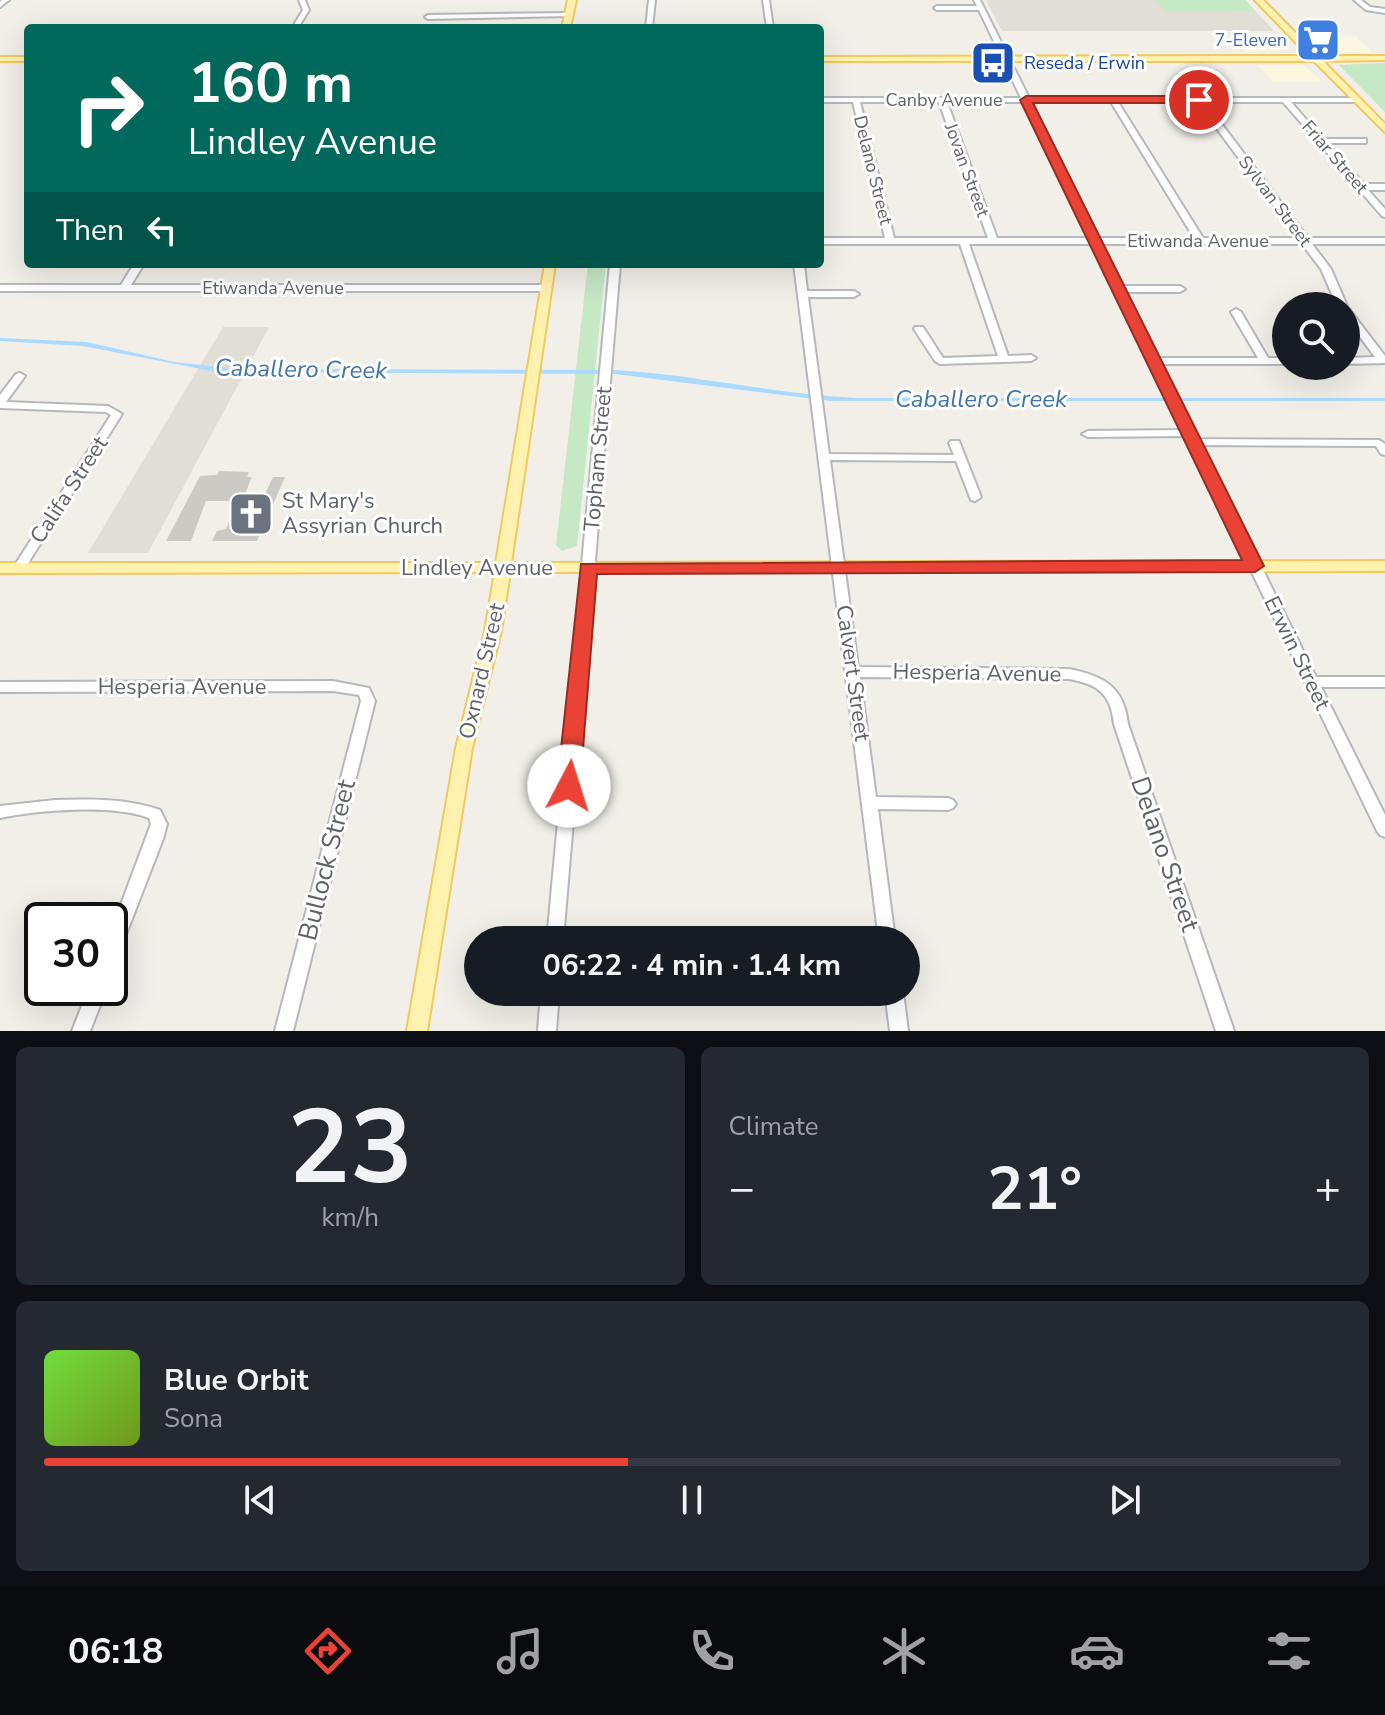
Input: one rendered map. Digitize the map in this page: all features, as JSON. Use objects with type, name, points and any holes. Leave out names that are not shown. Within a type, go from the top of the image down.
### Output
[{"type":"main road","points":[[567,24],[572,0]]},
{"type":"main road","points":[[1259,0],[1385,129]]},
{"type":"main road","points":[[824,59],[1385,58]]},
{"type":"main road","points":[[0,59],[24,59]]},
{"type":"main road","name":"Oxnard Street","points":[[417,1031],[464,748],[488,657],[549,268]]},
{"type":"main road","name":"Lindley Avenue","points":[[0,568],[1385,566]]},
{"type":"street","points":[[0,5],[6,0]]},
{"type":"street","points":[[297,24],[306,10],[302,0]]},
{"type":"street","points":[[649,24],[652,0]]},
{"type":"street","points":[[766,0],[769,24]]},
{"type":"street","points":[[1357,0],[1374,10],[1385,11]]},
{"type":"street","points":[[937,8],[978,4]]},
{"type":"street","name":"Erwin Street","points":[[978,4],[1311,682],[1380,812],[1385,831]]},
{"type":"street","points":[[428,17],[569,15]]},
{"type":"street","name":"Canby Avenue","points":[[824,100],[1356,100]]},
{"type":"street","name":"Delano Street","points":[[856,100],[890,241]]},
{"type":"street","name":"Jovan Street","points":[[942,100],[993,241]]},
{"type":"street","points":[[1113,100],[1200,241]]},
{"type":"street","name":"Sylvan Street","points":[[1199,100],[1326,269],[1336,292]]},
{"type":"street","name":"Friar Street","points":[[1285,100],[1385,214]]},
{"type":"street","points":[[1321,141],[1363,141]]},
{"type":"street","points":[[1361,187],[1385,187]]},
{"type":"street","name":"Etiwanda Avenue","points":[[824,241],[1385,241]]},
{"type":"street","name":"Jovan Street","points":[[964,241],[1004,359]]},
{"type":"street","points":[[124,288],[136,268]]},
{"type":"street","name":"Topham Street","points":[[556,926],[615,268]]},
{"type":"street","name":"Calvert Street","points":[[800,268],[885,926]]},
{"type":"street","name":"Etiwanda Avenue","points":[[0,288],[546,288]]},
{"type":"street","points":[[1119,289],[1180,289]]},
{"type":"street","points":[[803,294],[854,294]]},
{"type":"street","points":[[1236,312],[1265,361]]},
{"type":"street","points":[[919,329],[940,361],[1031,358]]},
{"type":"street","points":[[1360,329],[1383,359]]},
{"type":"street","points":[[1360,360],[1383,359]]},
{"type":"street","points":[[1155,361],[1272,361]]},
{"type":"street","points":[[0,404],[20,376]]},
{"type":"street","name":"Califa Street","points":[[0,404],[116,411],[19,568]]},
{"type":"street","points":[[1088,434],[1382,448]]},
{"type":"street","points":[[955,443],[975,497]]},
{"type":"street","points":[[824,457],[960,458]]},
{"type":"street","name":"Hesperia Avenue","points":[[854,672],[1069,674],[1100,682]]},
{"type":"street","name":"Delano Street","points":[[1100,682],[1119,705],[1121,724],[1225,1031]]},
{"type":"street","points":[[1311,682],[1385,682]]},
{"type":"street","name":"Hesperia Avenue","points":[[0,687],[333,686],[364,691]]},
{"type":"street","name":"Bullock Street","points":[[284,1031],[368,701],[364,691]]},
{"type":"street","points":[[870,803],[948,804]]},
{"type":"street","points":[[0,812],[25,806],[134,807],[155,814],[159,824],[155,839],[128,909]]},
{"type":"street","points":[[81,1031],[91,1006]]},
{"type":"street","points":[[547,1031],[549,1006]]},
{"type":"street","points":[[896,1006],[899,1031]]},
{"type":"shaded area","points":[[986,0],[1245,0],[1274,31],[1002,31]]},
{"type":"shaded area","points":[[1240,33],[1274,33],[1290,50],[1246,52],[1232,36]]},
{"type":"shaded area","points":[[1310,37],[1356,37],[1373,53],[1327,52]]},
{"type":"shaded area","points":[[1258,65],[1303,65],[1322,82],[1273,82]]},
{"type":"shaded area","points":[[223,327],[269,327],[148,553],[88,553]]},
{"type":"green space","points":[[1154,0],[1245,0],[1255,11],[1167,12]]},
{"type":"green space","points":[[1385,63],[1385,112],[1339,65]]},
{"type":"green space","points":[[588,268],[606,268],[577,546],[562,551],[556,545]]},
{"type":"water","name":"Caballero Creek","points":[[0,338],[87,342],[174,362],[237,369],[616,370],[856,398],[1385,398],[1385,401],[831,401],[615,374],[217,372],[83,346],[0,341]]},
{"type":"building","name":"St Mary's Assyrian Church","points":[[219,471],[249,472],[247,477],[252,477],[245,494],[265,494],[273,477],[285,477],[257,541],[212,541],[217,531],[226,529],[238,501],[206,501],[191,541],[166,541],[200,476],[217,475]]},
{"type":"place","name":"7-Eleven","points":[[1318,40]]},
{"type":"place","name":"Reseda / Erwin","points":[[993,63]]},
{"type":"place","name":"St Mary's Assyrian Church","points":[[251,514]]},
{"type":"route","points":[[569,786],[588,568],[1255,566],[1026,100],[1199,100]]}]
